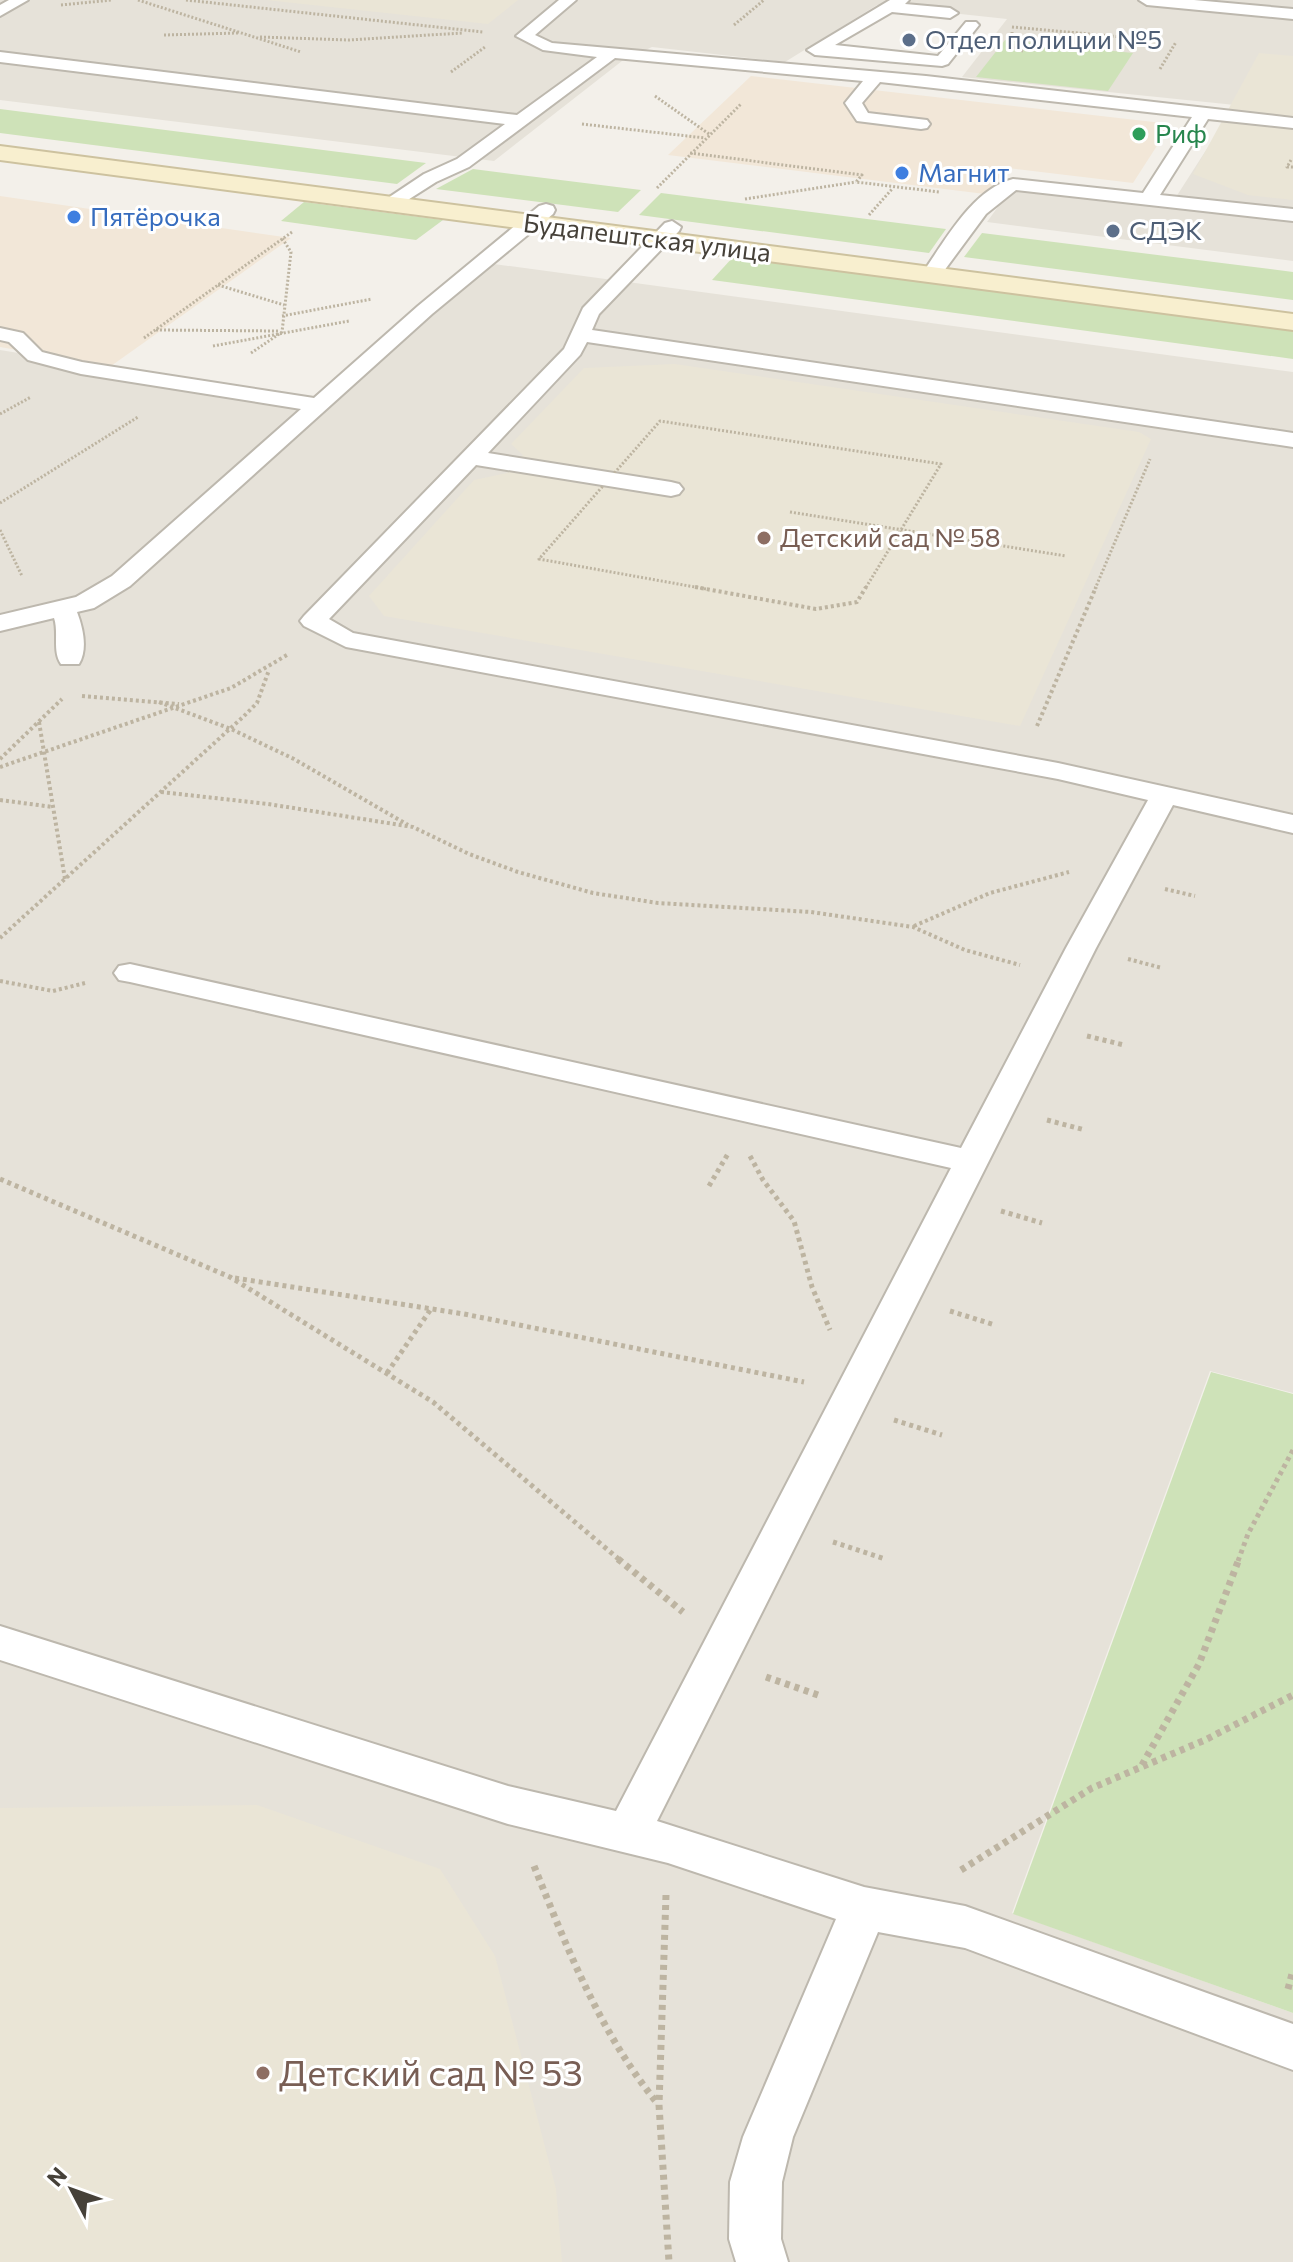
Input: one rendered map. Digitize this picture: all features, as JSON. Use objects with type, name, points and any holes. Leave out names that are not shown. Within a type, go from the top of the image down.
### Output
[{"type":"street","name":"Будапештская улица","points":[[0,139],[400,198]]},
{"type":"street","name":"Будапештская улица","points":[[0,153],[400,198],[936,268],[1293,307]]},
{"type":"street","name":"Будапештская улица","points":[[936,268],[1293,322]]},
{"type":"lane","points":[[568,0],[524,36],[549,47],[874,79],[926,81],[1293,123]]},
{"type":"lane","points":[[1147,0],[1293,14]]},
{"type":"lane","points":[[788,69],[895,3],[950,13]]},
{"type":"lane","points":[[818,48],[942,61],[971,25]]},
{"type":"lane","points":[[400,198],[430,178],[463,163],[611,54]]},
{"type":"lane","points":[[0,57],[520,119]]},
{"type":"lane","points":[[874,79],[853,103],[863,117],[921,124]]},
{"type":"lane","points":[[1149,197],[1203,113]]},
{"type":"lane","points":[[936,268],[1005,186],[1027,183],[1293,215]]},
{"type":"lane","points":[[0,623],[85,603],[121,581],[425,310],[540,216]]},
{"type":"lane","points":[[666,233],[590,312],[573,351],[313,621],[346,639],[1058,771],[1293,824]]},
{"type":"lane","points":[[0,334],[16,337],[35,356],[97,371],[319,405]]},
{"type":"lane","points":[[582,335],[625,347],[1293,440]]},
{"type":"lane","points":[[471,457],[671,489]]},
{"type":"lane","points":[[63,609],[70,627],[70,658]]},
{"type":"lane","points":[[648,1839],[973,1162],[1165,794]]},
{"type":"lane","points":[[130,973],[973,1162]]},
{"type":"lane","points":[[4,1651],[508,1805],[648,1839],[887,1912],[965,1927],[1293,2047]]},
{"type":"lane","points":[[762,2262],[755,2239],[756,2182],[768,2137],[887,1912]]},
{"type":"path","points":[[186,0],[491,33]]},
{"type":"path","points":[[252,36],[349,40],[479,32]]},
{"type":"path","points":[[402,106],[491,42]]},
{"type":"path","points":[[657,188],[770,75],[767,69]]},
{"type":"path","points":[[520,119],[705,138]]},
{"type":"path","points":[[690,153],[862,175],[856,182]]},
{"type":"path","points":[[1287,167],[1293,167]]},
{"type":"path","points":[[745,199],[856,182],[992,198]]},
{"type":"path","points":[[869,215],[893,187]]},
{"type":"path","points":[[97,371],[297,228]]},
{"type":"path","points":[[189,385],[207,380],[282,332],[291,252],[282,238]]},
{"type":"path","points":[[217,285],[284,305]]},
{"type":"path","points":[[209,346],[425,310]]},
{"type":"path","points":[[155,330],[269,328],[282,332]]},
{"type":"path","points":[[0,503],[147,412]]},
{"type":"path","points":[[660,421],[941,464],[901,530],[857,602],[816,609],[539,559],[660,421]]},
{"type":"path","points":[[1034,731],[1153,452]]},
{"type":"path","points":[[790,512],[1066,556]]},
{"type":"path","points":[[0,530],[26,584]]},
{"type":"path","points":[[0,767],[218,694],[269,670],[319,624]]},
{"type":"path","points":[[0,759],[61,701],[70,658]]},
{"type":"path","points":[[0,938],[231,729],[257,703],[269,670]]},
{"type":"path","points":[[79,696],[184,704]]},
{"type":"path","points":[[159,702],[170,709],[231,729],[294,759],[413,827],[469,854],[593,893],[658,903],[811,912],[913,927],[965,950],[1067,977]]},
{"type":"path","points":[[39,722],[65,879]]},
{"type":"path","points":[[161,792],[268,804],[413,827]]},
{"type":"path","points":[[0,800],[53,807]]},
{"type":"path","points":[[913,927],[954,904],[982,894],[1086,868],[1129,861]]},
{"type":"path","points":[[0,981],[53,991],[130,973]]},
{"type":"path","points":[[746,1147],[763,1180],[794,1221],[812,1287],[828,1326]]},
{"type":"path","points":[[0,1179],[230,1277],[433,1402],[690,1618]]},
{"type":"path","points":[[230,1277],[431,1309],[776,1376]]},
{"type":"path","points":[[387,1373],[431,1309]]},
{"type":"path","points":[[1141,1767],[1199,1664],[1248,1534],[1293,1450]]},
{"type":"path","points":[[887,1912],[1092,1788],[1205,1740],[1293,1695]]},
{"type":"path","points":[[508,1805],[591,2001],[631,2074],[659,2105]]},
{"type":"path","points":[[648,1839],[669,2262]]},
{"type":"shaded area","points":[[0,0],[1293,0],[1293,261],[987,222],[1018,179],[1176,197],[1235,105],[962,77],[1007,19],[877,5],[785,62],[652,47],[622,61],[494,161],[0,100]]},
{"type":"shaded area","points":[[266,0],[518,0],[488,24]]},
{"type":"shaded area","points":[[1259,53],[1293,56],[1293,200],[1248,195],[1193,174]]},
{"type":"shaded area","points":[[751,76],[1171,124],[1133,183],[1008,168],[985,194],[668,155]]},
{"type":"shaded area","points":[[0,196],[291,238],[111,366],[0,347]]},
{"type":"shaded area","points":[[472,261],[1293,372],[1293,1393],[1210,1371],[1012,1913],[1293,2013],[1293,2262],[0,2262],[0,350],[309,400]]},
{"type":"shaded area","name":"Детский сад № 58","points":[[675,364],[1139,432],[1151,439],[1020,726],[384,616],[369,596],[474,480],[507,473],[523,455],[511,444],[584,368]]},
{"type":"shaded area","name":"Детский сад № 53","points":[[257,1805],[440,1869],[495,1956],[556,2189],[562,2262],[0,2262],[0,1808]]},
{"type":"green space","points":[[1005,40],[1133,53],[1108,91],[976,77]]},
{"type":"green space","points":[[0,109],[426,163],[397,184],[0,133]]},
{"type":"green space","points":[[473,169],[641,190],[618,212],[436,189]]},
{"type":"green space","points":[[661,193],[946,229],[929,253],[639,215]]},
{"type":"green space","points":[[304,202],[443,220],[416,240],[281,221]]},
{"type":"green space","points":[[982,233],[1293,272],[1293,300],[964,257]]},
{"type":"green space","points":[[733,257],[1293,330],[1293,359],[712,280]]},
{"type":"green space","points":[[1211,1372],[1293,1394],[1293,2013],[1013,1914]]},
{"type":"place","name":"Отдел полиции №5","points":[[909,40]]},
{"type":"place","name":"Риф","points":[[1139,134]]},
{"type":"place","name":"Магнит","points":[[902,173]]},
{"type":"place","name":"Пятёрочка","points":[[74,217]]},
{"type":"place","name":"СДЭК","points":[[1113,231]]},
{"type":"place","name":"Детский сад № 58","points":[[764,538]]},
{"type":"place","name":"Детский сад № 53","points":[[263,2073]]}]
